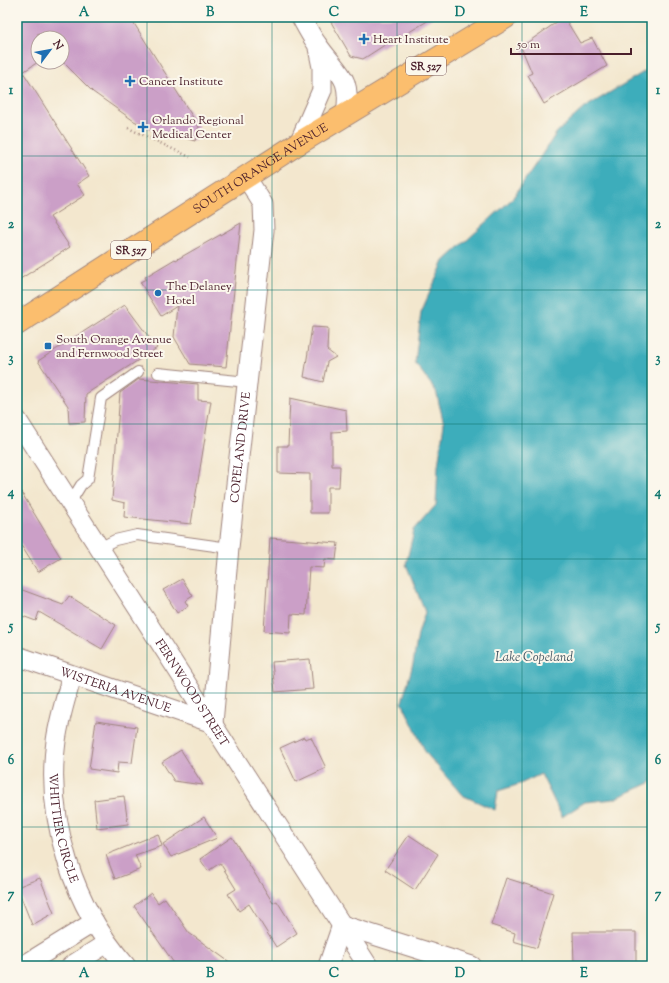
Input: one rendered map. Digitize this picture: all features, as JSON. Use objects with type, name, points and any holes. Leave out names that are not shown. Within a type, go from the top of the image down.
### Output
[{"type":"main road","name":"SOUTH ORANGE AVENUE","points":[[17,324],[299,143],[346,116],[506,17]]},
{"type":"street","points":[[301,17],[317,44],[343,77],[349,96],[346,116]]},
{"type":"street","points":[[299,143],[322,90],[322,67],[317,44]]},
{"type":"street","name":"COPELAND DRIVE","points":[[213,723],[264,218],[261,198],[246,177]]},
{"type":"street","name":"FERNWOOD STREET","points":[[18,425],[213,723],[368,966]]},
{"type":"street","name":"WISTERIA AVENUE","points":[[17,656],[213,723]]},
{"type":"street","name":"WHITTIER CIRCLE","points":[[72,676],[56,741],[54,779],[57,817],[70,867],[94,922],[107,943],[126,966]]},
{"type":"street","points":[[22,966],[94,922]]},
{"type":"street","points":[[328,966],[342,926],[472,966]]},
{"type":"street","points":[[71,966],[107,943]]},
{"type":"lane","points":[[70,503],[80,485],[88,479],[101,398],[138,372]]},
{"type":"lane","points":[[158,373],[248,382]]},
{"type":"lane","points":[[99,548],[115,540],[137,535],[230,548]]},
{"type":"path","points":[[128,128],[190,157]]},
{"type":"water","name":"Lake Copeland","points":[[652,67],[652,782],[614,799],[585,802],[562,817],[541,774],[520,784],[498,791],[495,810],[462,795],[426,753],[402,702],[413,664],[418,634],[425,612],[406,564],[414,530],[436,505],[438,466],[444,424],[436,391],[415,363],[421,312],[444,261],[512,199],[557,132],[584,108]]},
{"type":"building","points":[[17,17],[130,17],[199,127],[195,141],[172,134],[170,139],[134,121],[93,92],[70,69],[70,30],[30,30],[30,67],[23,72],[89,176],[77,184],[85,195],[50,217],[70,247],[17,281]]},
{"type":"building","name":"Heart Institute","points":[[328,17],[434,17],[401,37],[400,35],[363,59],[351,56]]},
{"type":"building","points":[[564,17],[580,43],[592,38],[607,66],[544,104],[528,75],[532,73],[521,47]]},
{"type":"building","points":[[241,223],[226,367],[190,364],[174,337],[177,306],[161,316],[140,282],[146,279],[145,277],[175,259],[176,260]]},
{"type":"building","points":[[125,305],[157,348],[86,394],[85,422],[69,423],[68,406],[38,361]]},
{"type":"building","points":[[312,327],[328,328],[327,350],[336,357],[327,362],[323,382],[304,377]]},
{"type":"building","points":[[139,379],[198,384],[198,400],[211,401],[191,524],[124,517],[125,503],[112,500],[120,393]]},
{"type":"building","points":[[290,398],[346,410],[347,431],[332,432],[332,466],[340,466],[339,487],[328,487],[328,513],[310,513],[310,474],[278,473],[278,446],[288,446]]},
{"type":"building","points":[[17,485],[61,558],[38,572],[17,539]]},
{"type":"building","points":[[270,538],[338,543],[336,560],[325,559],[324,568],[309,567],[306,615],[291,614],[290,633],[264,631]]},
{"type":"building","points":[[182,579],[193,596],[185,601],[188,606],[177,613],[163,590]]},
{"type":"building","points":[[17,588],[63,605],[69,596],[116,625],[102,649],[39,612],[36,621],[17,614]]},
{"type":"building","points":[[310,659],[313,689],[275,692],[272,662]]},
{"type":"building","points":[[96,721],[137,727],[132,763],[118,762],[117,773],[89,769]]},
{"type":"building","points":[[304,737],[305,739],[311,737],[326,768],[296,782],[280,748]]},
{"type":"building","points":[[181,750],[203,785],[174,781],[162,762]]},
{"type":"building","points":[[124,796],[128,824],[97,828],[94,800]]},
{"type":"building","points":[[204,817],[217,838],[171,857],[163,844]]},
{"type":"building","points":[[158,834],[162,846],[135,855],[141,869],[115,879],[106,855]]},
{"type":"building","points":[[409,835],[438,854],[415,890],[385,870]]},
{"type":"building","points":[[232,837],[273,903],[277,901],[297,933],[276,947],[249,904],[239,911],[228,894],[236,889],[220,863],[208,871],[200,859]]},
{"type":"building","points":[[40,878],[54,913],[32,925],[17,887]]},
{"type":"building","points":[[506,878],[553,893],[537,948],[513,941],[515,933],[491,925]]},
{"type":"building","points":[[151,893],[158,903],[165,898],[189,933],[235,966],[176,966],[134,906]]},
{"type":"building","points":[[573,932],[636,932],[636,965],[574,965]]},
{"type":"place","name":"Heart Institute","points":[[364,39]]},
{"type":"place","name":"Cancer Institute","points":[[130,81]]},
{"type":"place","name":"Orlando Regional Medical Center","points":[[143,127]]},
{"type":"place","name":"The Delaney Hotel","points":[[158,293]]},
{"type":"place","name":"South Orange Avenue and Fernwood Street","points":[[48,346]]}]
